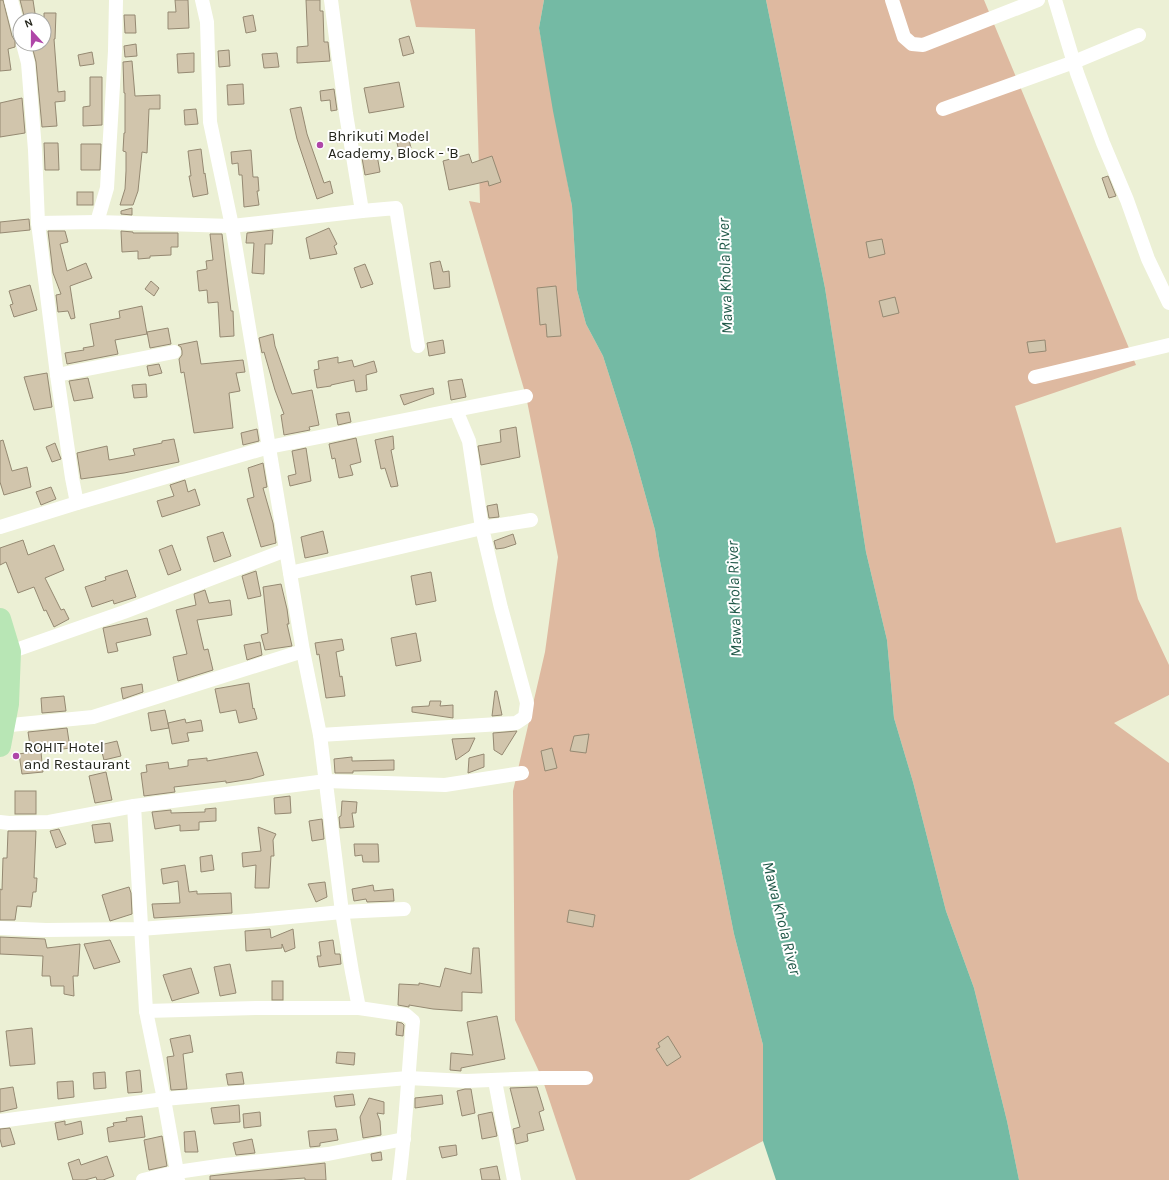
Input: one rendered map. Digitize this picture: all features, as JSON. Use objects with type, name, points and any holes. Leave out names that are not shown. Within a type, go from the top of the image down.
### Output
[{"type":"main road","points":[[0,619],[10,652],[8,704],[1,732]]},
{"type":"street","points":[[11,0],[14,12]]},
{"type":"street","points":[[97,222],[107,188],[115,51],[116,0]]},
{"type":"street","points":[[202,0],[207,22],[210,122],[232,226],[286,550],[320,735],[342,912],[358,1008]]},
{"type":"street","points":[[331,0],[346,114],[362,211]]},
{"type":"street","points":[[892,0],[904,37],[912,44],[923,45],[1038,0]]},
{"type":"street","points":[[1055,0],[1074,62],[1103,142],[1127,200],[1148,259],[1164,281],[1169,303]]},
{"type":"street","points":[[943,109],[1074,62],[1139,35]]},
{"type":"street","points":[[25,52],[28,64],[35,150],[38,223],[57,375],[77,503]]},
{"type":"street","points":[[38,223],[97,222],[232,226],[396,208],[418,346]]},
{"type":"street","points":[[1034,376],[1169,345]]},
{"type":"street","points":[[57,375],[174,352]]},
{"type":"street","points":[[0,527],[269,447],[526,396]]},
{"type":"street","points":[[320,735],[516,723],[525,717],[527,703],[501,608],[482,528],[469,441],[456,410]]},
{"type":"street","points":[[290,573],[482,528],[531,520]]},
{"type":"street","points":[[10,652],[124,612],[286,550]]},
{"type":"street","points":[[1,732],[93,717],[304,651]]},
{"type":"street","points":[[0,822],[9,824],[49,822],[134,806],[326,781],[445,785],[522,773]]},
{"type":"street","points":[[134,806],[146,1011],[164,1099],[177,1176]]},
{"type":"street","points":[[0,928],[46,930],[140,929],[342,912],[404,909]]},
{"type":"street","points":[[146,1011],[256,1008],[358,1008],[406,1015],[413,1021],[404,1139],[399,1180]]},
{"type":"street","points":[[0,1121],[164,1099],[408,1078],[466,1081],[586,1078]]},
{"type":"street","points":[[495,1081],[514,1180]]},
{"type":"street","points":[[143,1180],[177,1176],[225,1165],[328,1154],[404,1139]]},
{"type":"shaded area","points":[[410,0],[544,0],[539,28],[572,206],[577,290],[586,324],[603,356],[632,447],[655,530],[734,934],[763,1045],[763,1141],[689,1180],[576,1180],[542,1078],[515,1020],[513,791],[545,652],[558,557],[526,396],[469,201],[480,203],[475,29],[416,27]]},
{"type":"shaded area","points":[[766,0],[984,0],[1136,365],[1015,406],[1056,543],[1121,527],[1138,599],[1169,665],[1169,695],[1114,723],[1169,763],[1169,1180],[1019,1180],[1007,1121],[974,988],[946,911],[913,782],[894,718],[887,640],[866,552],[825,288]]},
{"type":"water","name":"Mawa Khola River","points":[[544,0],[766,0],[825,288],[866,552],[887,640],[894,718],[913,782],[946,911],[974,988],[1007,1121],[1019,1180],[776,1180],[763,1141],[763,1045],[734,934],[655,530],[632,447],[603,356],[586,324],[577,290],[572,206],[553,111],[539,28]]},
{"type":"building","points":[[0,0],[3,0],[12,36],[12,48],[8,49],[11,70],[0,71]]},
{"type":"building","points":[[20,0],[33,0],[35,12],[23,12]]},
{"type":"building","points":[[175,0],[188,0],[189,28],[168,29],[168,12],[176,12]]},
{"type":"building","points":[[306,0],[320,0],[320,11],[323,11],[324,42],[328,42],[330,61],[297,63],[297,47],[308,46]]},
{"type":"building","points":[[52,13],[56,13],[54,39],[58,92],[65,91],[65,101],[55,102],[57,126],[42,127],[36,62],[34,52],[52,52]]},
{"type":"building","points":[[124,15],[135,15],[136,33],[125,33]]},
{"type":"building","points":[[253,15],[256,31],[246,33],[243,17]]},
{"type":"building","points":[[409,36],[414,53],[403,56],[399,39]]},
{"type":"building","points":[[136,44],[137,56],[125,57],[124,46]]},
{"type":"building","points":[[229,50],[230,66],[219,67],[218,51]]},
{"type":"building","points":[[92,52],[94,64],[80,66],[78,55]]},
{"type":"building","points":[[194,53],[194,72],[178,73],[177,54]]},
{"type":"building","points":[[277,53],[279,67],[264,68],[262,54]]},
{"type":"building","points":[[132,61],[135,96],[160,95],[160,109],[149,109],[147,153],[142,152],[138,191],[133,205],[120,205],[125,189],[126,171],[126,152],[123,151],[125,133],[125,93],[123,62]]},
{"type":"building","points":[[90,77],[102,77],[102,125],[83,126],[83,107],[90,106]]},
{"type":"building","points":[[399,82],[404,107],[369,113],[364,88]]},
{"type":"building","points":[[243,84],[244,104],[228,105],[227,85]]},
{"type":"building","points":[[334,89],[337,110],[331,111],[330,100],[321,101],[320,91]]},
{"type":"building","points":[[22,98],[25,133],[0,137],[0,103]]},
{"type":"building","points":[[301,107],[307,134],[324,183],[330,181],[333,193],[317,199],[297,139],[290,109]]},
{"type":"building","points":[[196,109],[198,124],[185,125],[184,110]]},
{"type":"building","points":[[408,136],[411,148],[399,151],[396,139]]},
{"type":"building","points":[[44,143],[58,143],[59,170],[45,170]]},
{"type":"building","points":[[81,144],[101,144],[100,170],[81,170]]},
{"type":"building","points":[[201,149],[208,194],[193,197],[189,176],[191,176],[188,151]]},
{"type":"building","points":[[251,150],[253,177],[258,177],[259,191],[257,191],[259,205],[244,207],[242,175],[239,175],[238,163],[232,164],[231,152]]},
{"type":"building","points":[[469,154],[472,163],[492,156],[501,182],[489,186],[488,181],[449,190],[443,161]]},
{"type":"building","points":[[377,155],[380,172],[365,175],[362,158]]},
{"type":"building","points":[[1108,176],[1116,196],[1109,198],[1102,178]]},
{"type":"building","points":[[77,192],[93,192],[93,205],[77,205]]},
{"type":"building","points":[[132,208],[132,215],[121,214],[121,211]]},
{"type":"building","points":[[29,219],[30,230],[0,233],[0,222]]},
{"type":"building","points":[[329,228],[337,244],[334,246],[337,254],[310,259],[306,238]]},
{"type":"building","points":[[273,230],[272,244],[265,244],[264,274],[252,273],[254,243],[246,243],[247,233]]},
{"type":"building","points":[[48,231],[65,231],[68,242],[60,244],[67,271],[86,263],[92,278],[70,286],[75,318],[71,319],[68,311],[58,312],[56,295],[61,294],[53,273]]},
{"type":"building","points":[[121,231],[133,233],[178,233],[178,247],[171,247],[171,255],[150,256],[150,258],[138,259],[138,251],[122,252]]},
{"type":"building","points":[[210,234],[222,234],[231,311],[233,311],[234,336],[220,337],[218,302],[208,303],[207,290],[199,291],[197,271],[207,269],[206,261],[213,260]]},
{"type":"building","points":[[882,239],[885,254],[869,258],[866,242]]},
{"type":"building","points":[[440,261],[443,272],[449,271],[450,287],[434,289],[430,263]]},
{"type":"building","points":[[365,264],[373,284],[361,288],[354,268]]},
{"type":"building","points":[[151,281],[159,288],[154,296],[145,289]]},
{"type":"building","points":[[30,285],[37,310],[14,317],[10,305],[13,304],[9,291]]},
{"type":"building","points":[[556,286],[561,336],[547,337],[546,324],[540,325],[537,288]]},
{"type":"building","points":[[895,297],[899,313],[883,317],[879,301]]},
{"type":"building","points":[[142,306],[147,334],[115,340],[118,354],[67,364],[65,353],[84,350],[83,348],[94,346],[90,324],[120,318],[119,311]]},
{"type":"building","points":[[168,328],[171,344],[150,348],[147,332]]},
{"type":"building","points":[[273,334],[275,346],[292,394],[312,390],[319,425],[309,427],[310,430],[284,435],[281,415],[284,414],[264,352],[262,353],[259,338]]},
{"type":"building","points":[[443,340],[445,353],[429,356],[427,343]]},
{"type":"building","points":[[1045,340],[1046,351],[1029,353],[1027,342]]},
{"type":"building","points":[[197,341],[201,364],[243,360],[245,372],[236,373],[240,391],[229,393],[233,428],[194,433],[184,372],[181,373],[179,359],[182,355],[182,351],[181,347],[178,345]]},
{"type":"building","points":[[338,357],[338,363],[352,360],[354,367],[374,361],[377,372],[366,375],[367,390],[356,392],[354,380],[317,388],[314,370],[319,369],[318,361]]},
{"type":"building","points":[[159,364],[162,373],[149,376],[147,366]]},
{"type":"building","points":[[47,373],[52,407],[34,410],[24,377]]},
{"type":"building","points":[[88,378],[93,398],[74,401],[69,381]]},
{"type":"building","points":[[462,379],[466,397],[451,400],[448,381]]},
{"type":"building","points":[[146,384],[147,397],[134,398],[132,385]]},
{"type":"building","points":[[433,388],[434,394],[404,405],[400,395]]},
{"type":"building","points":[[349,412],[351,422],[338,425],[336,414]]},
{"type":"building","points":[[516,427],[520,457],[481,465],[478,446],[501,442],[500,430]]},
{"type":"building","points":[[257,429],[259,441],[243,445],[241,433]]},
{"type":"building","points":[[393,436],[394,449],[391,450],[398,486],[391,487],[385,468],[381,469],[375,440]]},
{"type":"building","points":[[356,438],[361,462],[350,465],[353,475],[339,478],[335,458],[332,459],[329,444]]},
{"type":"building","points":[[174,439],[179,462],[124,473],[81,479],[77,453],[107,446],[109,460],[135,455],[133,449]]},
{"type":"building","points":[[3,440],[12,471],[27,467],[31,487],[4,495],[0,482],[0,441]]},
{"type":"building","points":[[55,443],[61,459],[52,462],[46,447]]},
{"type":"building","points":[[306,448],[311,481],[290,486],[288,476],[296,474],[292,451]]},
{"type":"building","points":[[263,463],[267,487],[263,488],[273,523],[276,543],[261,547],[247,499],[254,497],[248,468]]},
{"type":"building","points":[[185,480],[188,492],[195,489],[200,505],[162,517],[157,501],[174,496],[170,485]]},
{"type":"building","points":[[51,487],[56,499],[41,505],[36,492]]},
{"type":"building","points":[[497,504],[499,517],[489,518],[487,506]]},
{"type":"building","points":[[323,531],[328,553],[305,558],[301,537]]},
{"type":"building","points":[[223,532],[231,556],[214,562],[207,537]]},
{"type":"building","points":[[513,534],[516,544],[496,549],[494,541]]},
{"type":"building","points":[[23,540],[28,555],[54,545],[64,570],[45,578],[61,610],[64,609],[69,619],[54,627],[46,610],[44,611],[34,587],[18,593],[6,562],[0,565],[0,548]]},
{"type":"building","points":[[172,545],[181,570],[168,575],[159,550]]},
{"type":"building","points":[[127,570],[136,597],[114,604],[113,600],[92,607],[85,587],[106,580],[105,577]]},
{"type":"building","points":[[256,571],[261,596],[248,599],[242,576]]},
{"type":"building","points":[[431,572],[436,601],[416,605],[411,576]]},
{"type":"building","points":[[281,584],[287,609],[289,624],[287,624],[292,646],[265,650],[261,635],[268,633],[263,587]]},
{"type":"building","points":[[205,590],[209,603],[230,600],[232,615],[197,620],[204,650],[208,649],[213,670],[178,681],[173,657],[187,654],[176,610],[196,605],[194,594]]},
{"type":"building","points":[[147,618],[151,635],[116,643],[118,651],[108,653],[103,628]]},
{"type":"building","points":[[416,633],[421,661],[396,666],[391,638]]},
{"type":"building","points":[[342,639],[344,650],[336,652],[345,696],[326,698],[319,654],[317,655],[315,643]]},
{"type":"building","points":[[260,642],[262,655],[247,660],[244,645]]},
{"type":"building","points":[[249,683],[253,709],[254,708],[257,719],[239,723],[236,710],[220,713],[215,689]]},
{"type":"building","points":[[142,684],[143,692],[123,699],[121,688]]},
{"type":"building","points":[[495,691],[497,691],[502,715],[492,716]]},
{"type":"building","points":[[64,696],[66,711],[42,713],[41,698]]},
{"type":"building","points":[[430,701],[441,701],[440,706],[453,705],[453,718],[412,712],[412,707],[429,706]]},
{"type":"building","points":[[165,710],[169,728],[151,731],[148,713]]},
{"type":"building","points":[[185,719],[186,723],[201,720],[203,731],[187,733],[189,741],[172,744],[168,723]]},
{"type":"building","points":[[67,728],[70,748],[41,752],[43,772],[22,774],[19,754],[31,752],[28,732]]},
{"type":"building","points":[[517,731],[502,755],[494,750],[493,733]]},
{"type":"building","points":[[589,734],[586,753],[570,751],[574,736]]},
{"type":"building","points":[[475,738],[469,751],[456,760],[452,739]]},
{"type":"building","points":[[117,741],[121,756],[104,760],[100,745]]},
{"type":"building","points":[[552,748],[557,768],[545,771],[541,751]]},
{"type":"building","points":[[257,752],[264,775],[251,779],[226,783],[226,781],[174,787],[175,792],[144,796],[141,773],[147,772],[146,765],[168,762],[169,769],[188,766],[188,760],[207,758],[207,761]]},
{"type":"building","points":[[484,754],[484,767],[468,773],[469,758]]},
{"type":"building","points":[[352,757],[352,761],[394,760],[394,770],[335,773],[334,759]]},
{"type":"building","points":[[106,772],[112,800],[95,803],[89,776]]},
{"type":"building","points":[[15,791],[36,791],[36,814],[15,814]]},
{"type":"building","points":[[290,796],[291,813],[275,814],[274,798]]},
{"type":"building","points":[[342,801],[357,802],[356,813],[352,813],[354,827],[340,828],[339,817],[341,816]]},
{"type":"building","points":[[216,808],[216,821],[199,822],[199,830],[180,831],[180,825],[155,829],[152,812],[171,810],[171,813],[205,812],[205,809]]},
{"type":"building","points":[[322,819],[324,839],[312,841],[309,821]]},
{"type":"building","points":[[110,823],[113,841],[95,843],[92,825]]},
{"type":"building","points":[[258,827],[276,834],[273,840],[274,856],[271,856],[269,888],[255,888],[256,865],[243,867],[242,853],[261,851]]},
{"type":"building","points":[[59,829],[66,844],[56,848],[50,831]]},
{"type":"building","points":[[8,831],[36,831],[34,878],[37,878],[36,892],[33,892],[31,907],[17,906],[15,920],[0,920],[0,889],[2,890],[3,858],[7,858]]},
{"type":"building","points":[[354,844],[378,844],[379,862],[363,862],[362,855],[355,856]]},
{"type":"building","points":[[212,855],[214,870],[201,872],[200,857]]},
{"type":"building","points":[[185,865],[189,892],[197,891],[197,894],[231,893],[232,913],[154,918],[152,904],[180,903],[178,881],[163,884],[161,869]]},
{"type":"building","points":[[325,882],[327,897],[316,902],[308,884]]},
{"type":"building","points":[[373,885],[374,891],[393,889],[394,901],[367,902],[366,899],[354,901],[352,889]]},
{"type":"building","points":[[129,887],[131,893],[132,914],[110,921],[102,895]]},
{"type":"building","points":[[569,910],[595,915],[593,927],[567,922]]},
{"type":"building","points":[[270,929],[271,938],[293,929],[295,948],[285,952],[282,944],[282,948],[246,951],[245,931]]},
{"type":"building","points":[[0,937],[45,939],[47,948],[80,944],[78,976],[73,976],[74,996],[64,994],[64,986],[51,986],[50,976],[42,976],[43,956],[0,954]]},
{"type":"building","points":[[110,940],[120,962],[94,969],[84,944]]},
{"type":"building","points":[[333,940],[335,954],[340,954],[341,964],[319,967],[317,956],[321,956],[319,942]]},
{"type":"building","points":[[473,948],[479,948],[482,993],[462,992],[462,1011],[398,1005],[399,984],[419,985],[419,983],[440,987],[445,968],[471,974]]},
{"type":"building","points":[[230,964],[236,993],[220,996],[214,967]]},
{"type":"building","points":[[191,968],[199,993],[172,1001],[163,975]]},
{"type":"building","points":[[272,981],[283,981],[283,1000],[272,1000]]},
{"type":"building","points":[[497,1016],[505,1059],[461,1068],[461,1071],[450,1070],[451,1053],[473,1055],[467,1022]]},
{"type":"building","points":[[397,1022],[404,1025],[403,1036],[396,1035]]},
{"type":"building","points":[[32,1028],[35,1064],[10,1066],[6,1031]]},
{"type":"building","points":[[190,1035],[193,1052],[183,1054],[187,1089],[171,1090],[167,1057],[174,1056],[170,1039]]},
{"type":"building","points":[[668,1036],[681,1057],[667,1066],[656,1049],[660,1047],[658,1043]]},
{"type":"building","points":[[337,1052],[355,1053],[354,1065],[336,1063]]},
{"type":"building","points":[[140,1070],[142,1092],[128,1093],[126,1072]]},
{"type":"building","points":[[105,1072],[106,1088],[94,1089],[93,1073]]},
{"type":"building","points":[[242,1072],[244,1084],[228,1085],[226,1074]]},
{"type":"building","points":[[73,1081],[74,1097],[58,1099],[57,1082]]},
{"type":"building","points":[[13,1087],[17,1108],[0,1112],[0,1089]]},
{"type":"building","points":[[537,1087],[544,1110],[539,1112],[544,1130],[527,1134],[528,1141],[516,1144],[513,1129],[520,1127],[510,1088]]},
{"type":"building","points":[[471,1089],[475,1113],[462,1116],[457,1091]]},
{"type":"building","points":[[353,1094],[355,1105],[336,1107],[334,1096]]},
{"type":"building","points":[[442,1095],[443,1104],[415,1108],[415,1098]]},
{"type":"building","points":[[369,1098],[384,1102],[384,1114],[377,1113],[380,1121],[381,1135],[363,1138],[360,1117]]},
{"type":"building","points":[[239,1105],[240,1122],[214,1124],[211,1108]]},
{"type":"building","points":[[260,1112],[261,1126],[244,1128],[243,1114]]},
{"type":"building","points":[[492,1112],[497,1136],[482,1139],[478,1115]]},
{"type":"building","points":[[142,1116],[145,1137],[109,1142],[107,1128],[114,1126],[113,1123],[127,1121],[126,1118]]},
{"type":"building","points":[[65,1121],[65,1125],[81,1121],[83,1134],[58,1140],[55,1123]]},
{"type":"building","points":[[10,1128],[15,1144],[2,1147],[0,1129]]},
{"type":"building","points":[[336,1129],[338,1140],[320,1143],[320,1146],[310,1147],[308,1131]]},
{"type":"building","points":[[195,1131],[198,1152],[185,1152],[184,1132]]},
{"type":"building","points":[[162,1136],[167,1166],[149,1170],[144,1140]]},
{"type":"building","points":[[252,1139],[255,1153],[236,1155],[233,1143]]},
{"type":"building","points":[[456,1145],[457,1155],[442,1158],[439,1147]]},
{"type":"building","points":[[381,1152],[382,1160],[372,1161],[371,1154]]},
{"type":"building","points":[[107,1156],[114,1176],[103,1180],[97,1180],[96,1177],[85,1180],[73,1180],[68,1163],[79,1159],[81,1165]]},
{"type":"building","points":[[325,1163],[326,1180],[305,1180],[305,1178],[273,1180],[210,1180],[210,1176]]},
{"type":"building","points":[[497,1166],[500,1180],[482,1180],[480,1169]]},
{"type":"place","name":"Bhrikuti Model Academy, Block - 'B","points":[[320,145]]},
{"type":"place","name":"ROHIT Hotel and Restaurant","points":[[16,756]]}]
